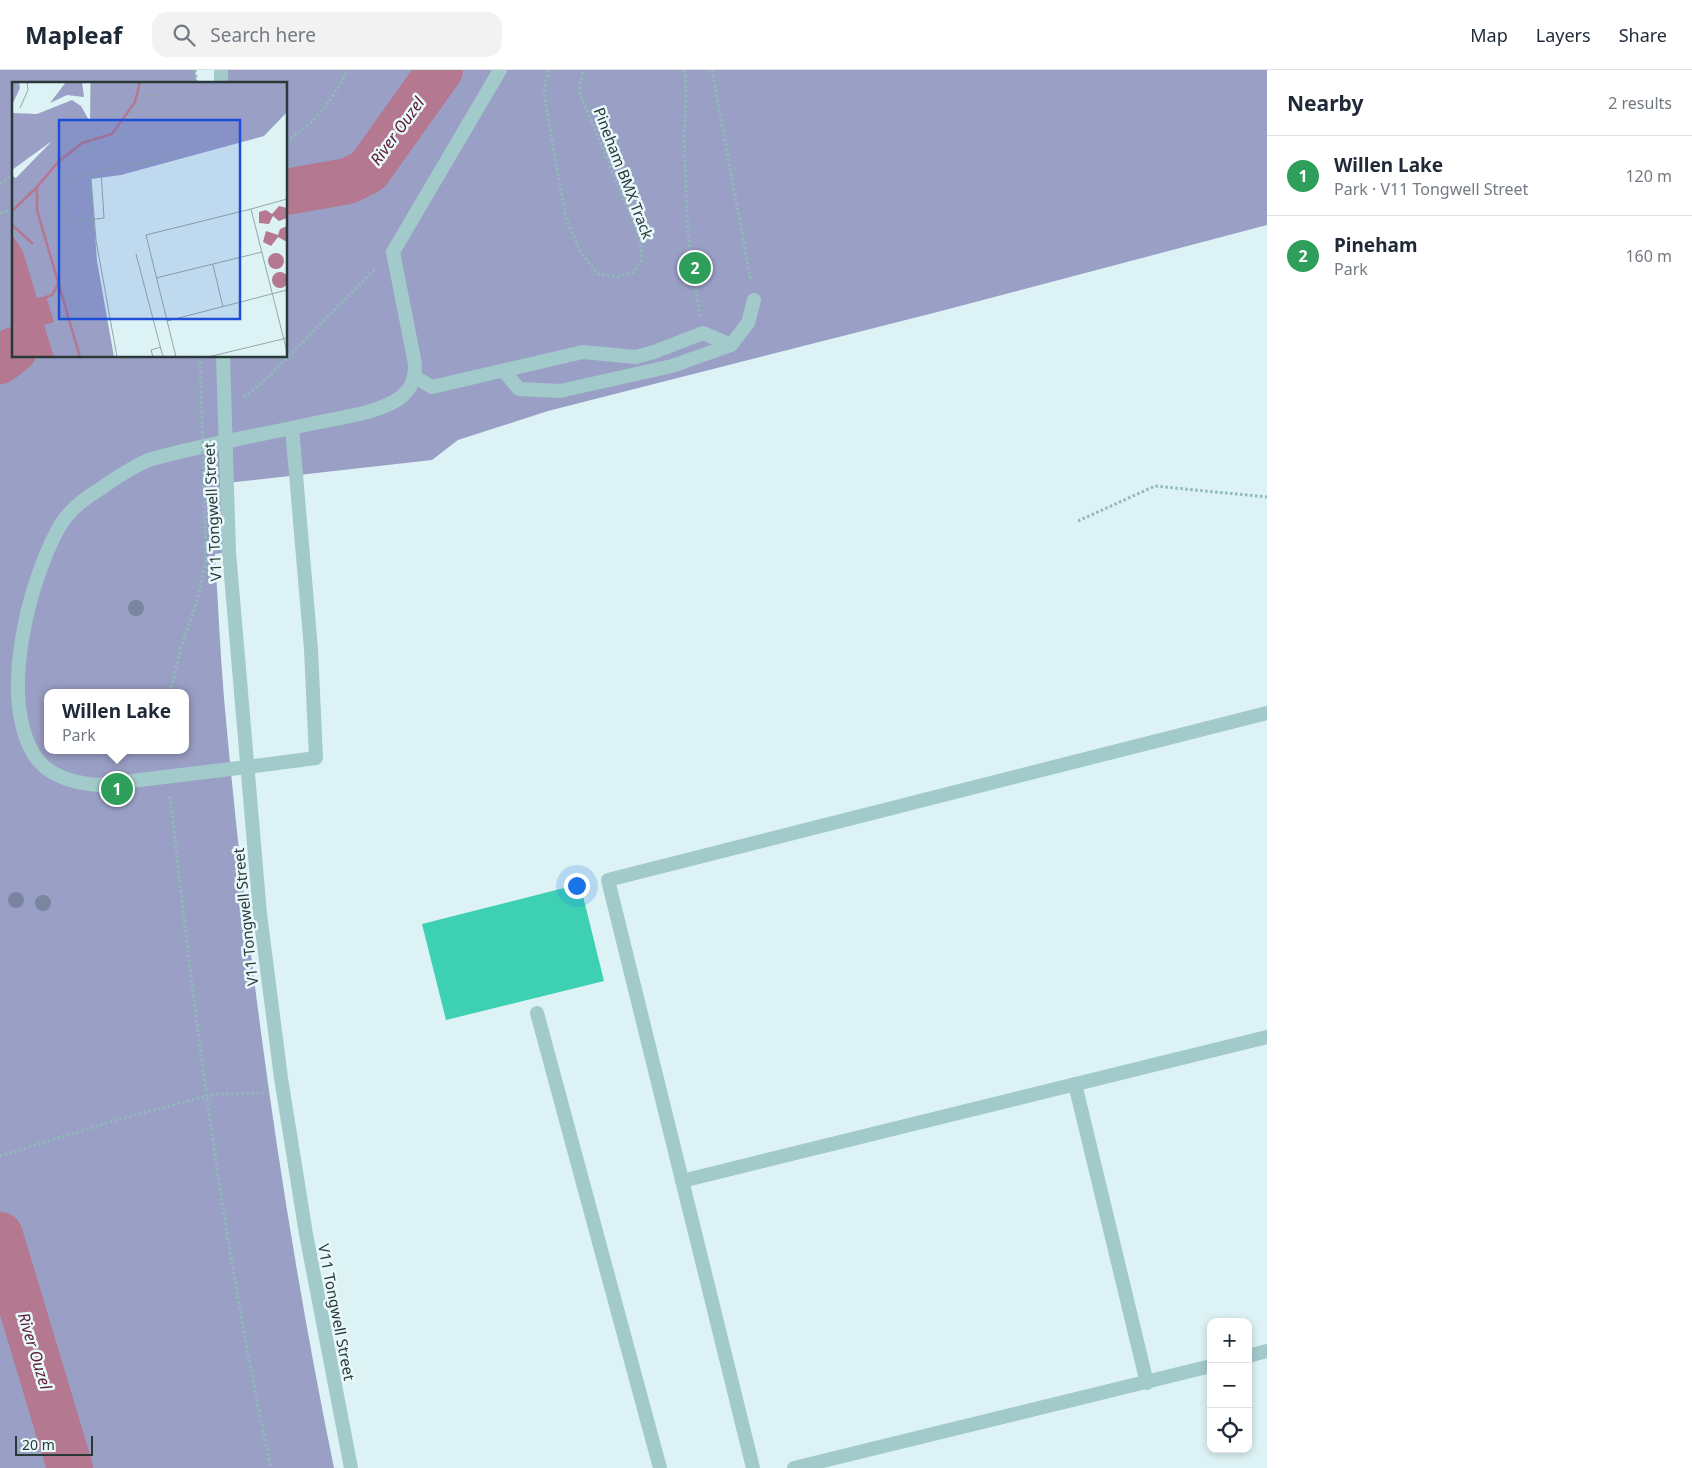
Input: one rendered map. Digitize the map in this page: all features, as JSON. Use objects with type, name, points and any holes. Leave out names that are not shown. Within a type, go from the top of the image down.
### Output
[{"type":"street","points":[[292,428],[311,649],[316,758],[168,778],[98,785],[62,778],[47,768],[33,755],[20,715],[18,655],[35,584],[57,530],[72,511],[100,488],[150,459],[384,407],[400,397],[410,387],[415,377],[415,364],[393,252],[500,70]]},
{"type":"street","points":[[504,371],[519,389],[560,391],[672,366],[731,346],[748,323],[754,300]]},
{"type":"street","points":[[415,377],[432,387],[584,352],[636,357],[702,333],[731,346]]},
{"type":"street","name":"V11 Tongwell Street","points":[[223,358],[229,552],[260,914],[283,1094],[306,1234],[351,1468]]},
{"type":"street","points":[[753,1468],[608,880],[1267,713]]},
{"type":"street","points":[[538,1013],[660,1468]]},
{"type":"street","points":[[682,1181],[1267,1037]]},
{"type":"street","points":[[1075,1084],[1147,1383]]},
{"type":"street","points":[[1252,1355],[1267,1351]]},
{"type":"street","points":[[794,1468],[1207,1367]]},
{"type":"path","points":[[288,140],[313,121],[332,100],[348,70]]},
{"type":"path","name":"Pineham BMX Track","points":[[549,70],[544,89],[566,219],[581,253],[598,274],[618,277],[634,272],[642,259],[640,238],[579,91],[583,70]]},
{"type":"path","points":[[685,70],[684,137],[688,234],[702,333]]},
{"type":"path","points":[[712,70],[754,300]]},
{"type":"path","points":[[0,184],[12,176]]},
{"type":"path","points":[[288,357],[393,252]]},
{"type":"path","points":[[171,689],[181,648],[197,602],[206,560],[200,358]]},
{"type":"path","points":[[239,401],[260,385],[287,358]]},
{"type":"path","points":[[195,432],[210,422]]},
{"type":"path","points":[[1078,521],[1156,486],[1267,497]]},
{"type":"path","points":[[168,778],[207,1096],[224,1214],[270,1468]]},
{"type":"path","points":[[0,1156],[113,1121],[207,1096],[259,1093],[283,1094]]},
{"type":"shaded area","points":[[0,70],[195,70],[197,82],[12,82],[12,358],[288,358],[288,82],[221,82],[221,70],[1267,70],[1267,225],[945,310],[548,411],[458,440],[432,460],[227,483],[229,552],[215,554],[224,698],[233,795],[255,988],[282,1181],[315,1373],[334,1468],[0,1468]]},
{"type":"building","points":[[580,884],[604,981],[446,1020],[422,924]]},
{"type":"waterway","name":"River Ouzel","points":[[288,192],[348,181],[368,171],[440,70]]},
{"type":"waterway","name":"River Ouzel","points":[[0,361],[12,352]]},
{"type":"waterway","name":"River Ouzel","points":[[0,1235],[70,1468]]},
{"type":"place","name":"Pineham","points":[[695,268]]},
{"type":"place","name":"Willen Lake","points":[[117,789]]}]
